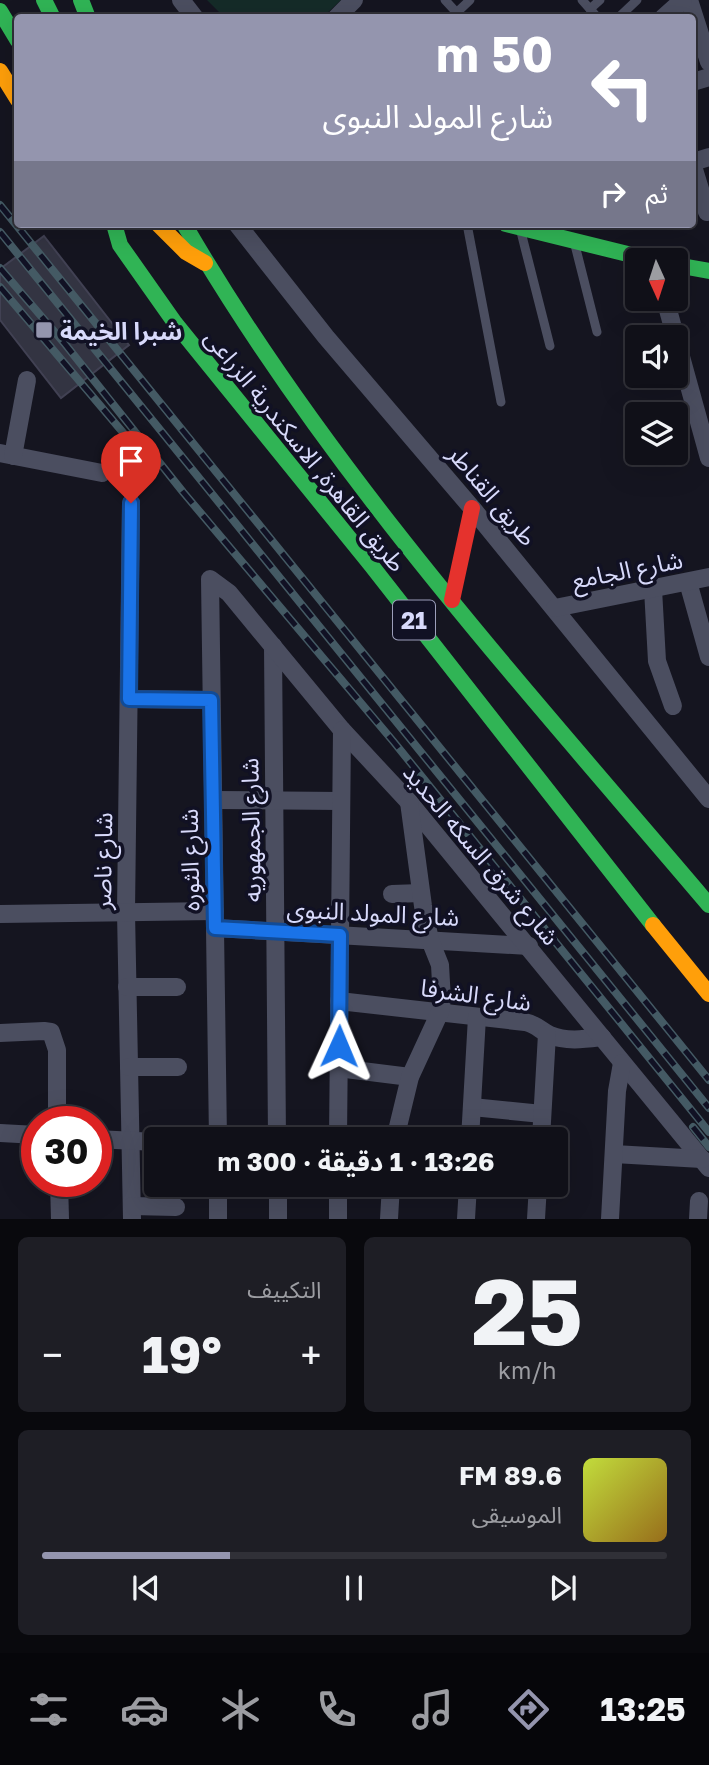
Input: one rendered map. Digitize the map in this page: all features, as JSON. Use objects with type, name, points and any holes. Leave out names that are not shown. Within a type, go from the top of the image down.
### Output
[{"type":"main road","points":[[0,11],[14,34]]},
{"type":"main road","points":[[0,71],[14,94]]},
{"type":"main road","points":[[105,228],[120,245]]},
{"type":"main road","name":"طريق القاهرة, الاسكندرية الزراعى","points":[[115,228],[120,245],[205,361],[380,576],[709,994]]},
{"type":"main road","points":[[162,228],[186,252],[205,263]]},
{"type":"main road","name":"طريق القاهرة, الاسكندرية الزراعى","points":[[186,228],[252,338],[304,411],[452,600],[709,905]]},
{"type":"main road","points":[[521,228],[625,254]]},
{"type":"main road","points":[[688,267],[709,271]]},
{"type":"main road","points":[[452,600],[472,508]]},
{"type":"street","points":[[181,0],[192,14]]},
{"type":"street","points":[[342,14],[354,0]]},
{"type":"street","points":[[667,14],[683,0]]},
{"type":"street","points":[[696,20],[709,62]]},
{"type":"street","points":[[696,174],[708,212]]},
{"type":"street","name":"طريق القناطر","points":[[240,228],[326,337],[703,782],[709,799]]},
{"type":"street","points":[[669,312],[709,458]]},
{"type":"street","points":[[27,380],[6,455],[102,473]]},
{"type":"street","name":"شارع ناصر","points":[[131,503],[126,912],[132,1213]]},
{"type":"street","name":"شارع الجامع","points":[[555,608],[709,577]]},
{"type":"street","name":"شارع شرق السكه الحديد","points":[[210,579],[229,593],[342,730],[410,802],[705,1164]]},
{"type":"street","name":"شارع الثوره","points":[[210,579],[218,1127]]},
{"type":"street","points":[[688,582],[709,656]]},
{"type":"street","points":[[653,589],[659,669],[673,706]]},
{"type":"street","name":"شارع الجمهوريه","points":[[273,646],[277,1127]]},
{"type":"street","points":[[129,699],[211,700]]},
{"type":"street","points":[[338,1127],[342,730]]},
{"type":"street","points":[[212,800],[341,801]]},
{"type":"street","points":[[398,1127],[410,1077],[440,1013],[442,1000],[440,965],[430,940],[421,893],[410,802]]},
{"type":"street","points":[[392,894],[421,893]]},
{"type":"street","name":"شارع المولد النبوى","points":[[0,914],[126,912],[215,919],[276,932],[529,946]]},
{"type":"street","points":[[127,987],[177,987]]},
{"type":"street","name":"شارع الشرفا","points":[[339,1001],[531,1023],[547,1034],[568,1039],[602,1037]]},
{"type":"street","points":[[471,1127],[477,1017]]},
{"type":"street","points":[[0,1033],[51,1032],[55,1038],[57,1106]]},
{"type":"street","points":[[541,1127],[547,1034]]},
{"type":"street","points":[[610,1219],[617,1091],[622,1063]]},
{"type":"street","points":[[129,1067],[178,1067]]},
{"type":"street","points":[[338,1068],[410,1077]]},
{"type":"street","points":[[472,1107],[542,1114]]},
{"type":"street","points":[[0,1133],[21,1134]]},
{"type":"street","points":[[112,1140],[144,1142]]},
{"type":"street","points":[[614,1154],[705,1164]]},
{"type":"street","points":[[59,1197],[60,1219]]},
{"type":"street","points":[[218,1197],[218,1219]]},
{"type":"street","points":[[278,1197],[278,1219]]},
{"type":"street","points":[[338,1197],[338,1219]]},
{"type":"street","points":[[389,1219],[390,1197]]},
{"type":"street","points":[[466,1219],[467,1197]]},
{"type":"street","points":[[536,1219],[537,1197]]},
{"type":"street","points":[[132,1213],[176,1207]]},
{"type":"lane","points":[[455,14],[470,0]]},
{"type":"lane","points":[[582,0],[594,14]]},
{"type":"lane","points":[[590,9],[600,0]]},
{"type":"lane","points":[[622,14],[637,0]]},
{"type":"lane","points":[[468,228],[501,402]]},
{"type":"lane","points":[[514,228],[550,346]]},
{"type":"lane","points":[[574,241],[597,332]]},
{"type":"green space","points":[[207,0],[341,0],[326,14],[221,14]]},
{"type":"building","name":"شبرا الخيمة","points":[[44,236],[129,345],[61,398],[0,320],[0,269]]},
{"type":"railway","points":[[0,205],[14,222]]},
{"type":"railway","points":[[19,228],[709,1080]]},
{"type":"railway","points":[[0,232],[709,1108]]},
{"type":"railway","points":[[0,268],[65,344],[183,492],[393,741],[709,1132]]},
{"type":"railway","points":[[0,287],[131,442]]},
{"type":"railway","points":[[693,1127],[709,1147]]},
{"type":"traffic: fast","points":[[44,0],[51,14]]},
{"type":"traffic: fast","points":[[81,0],[86,14]]},
{"type":"traffic: fast","points":[[0,11],[14,34]]},
{"type":"traffic: fast","points":[[115,228],[120,245],[175,323],[371,565],[653,925]]},
{"type":"traffic: fast","points":[[186,228],[240,315],[300,404],[364,491],[500,659],[709,905]]},
{"type":"traffic: fast","points":[[522,228],[625,253]]},
{"type":"traffic: fast","points":[[688,267],[709,271]]},
{"type":"traffic: slow","points":[[0,71],[14,94]]},
{"type":"traffic: slow","points":[[162,228],[186,252],[205,263]]},
{"type":"traffic: slow","points":[[653,925],[709,994]]},
{"type":"traffic: jam","points":[[452,600],[472,508]]},
{"type":"place","name":"شبرا الخيمة","points":[[44,330]]},
{"type":"route","points":[[131,503],[129,699],[211,700],[215,928],[340,935],[339,1046]]}]
